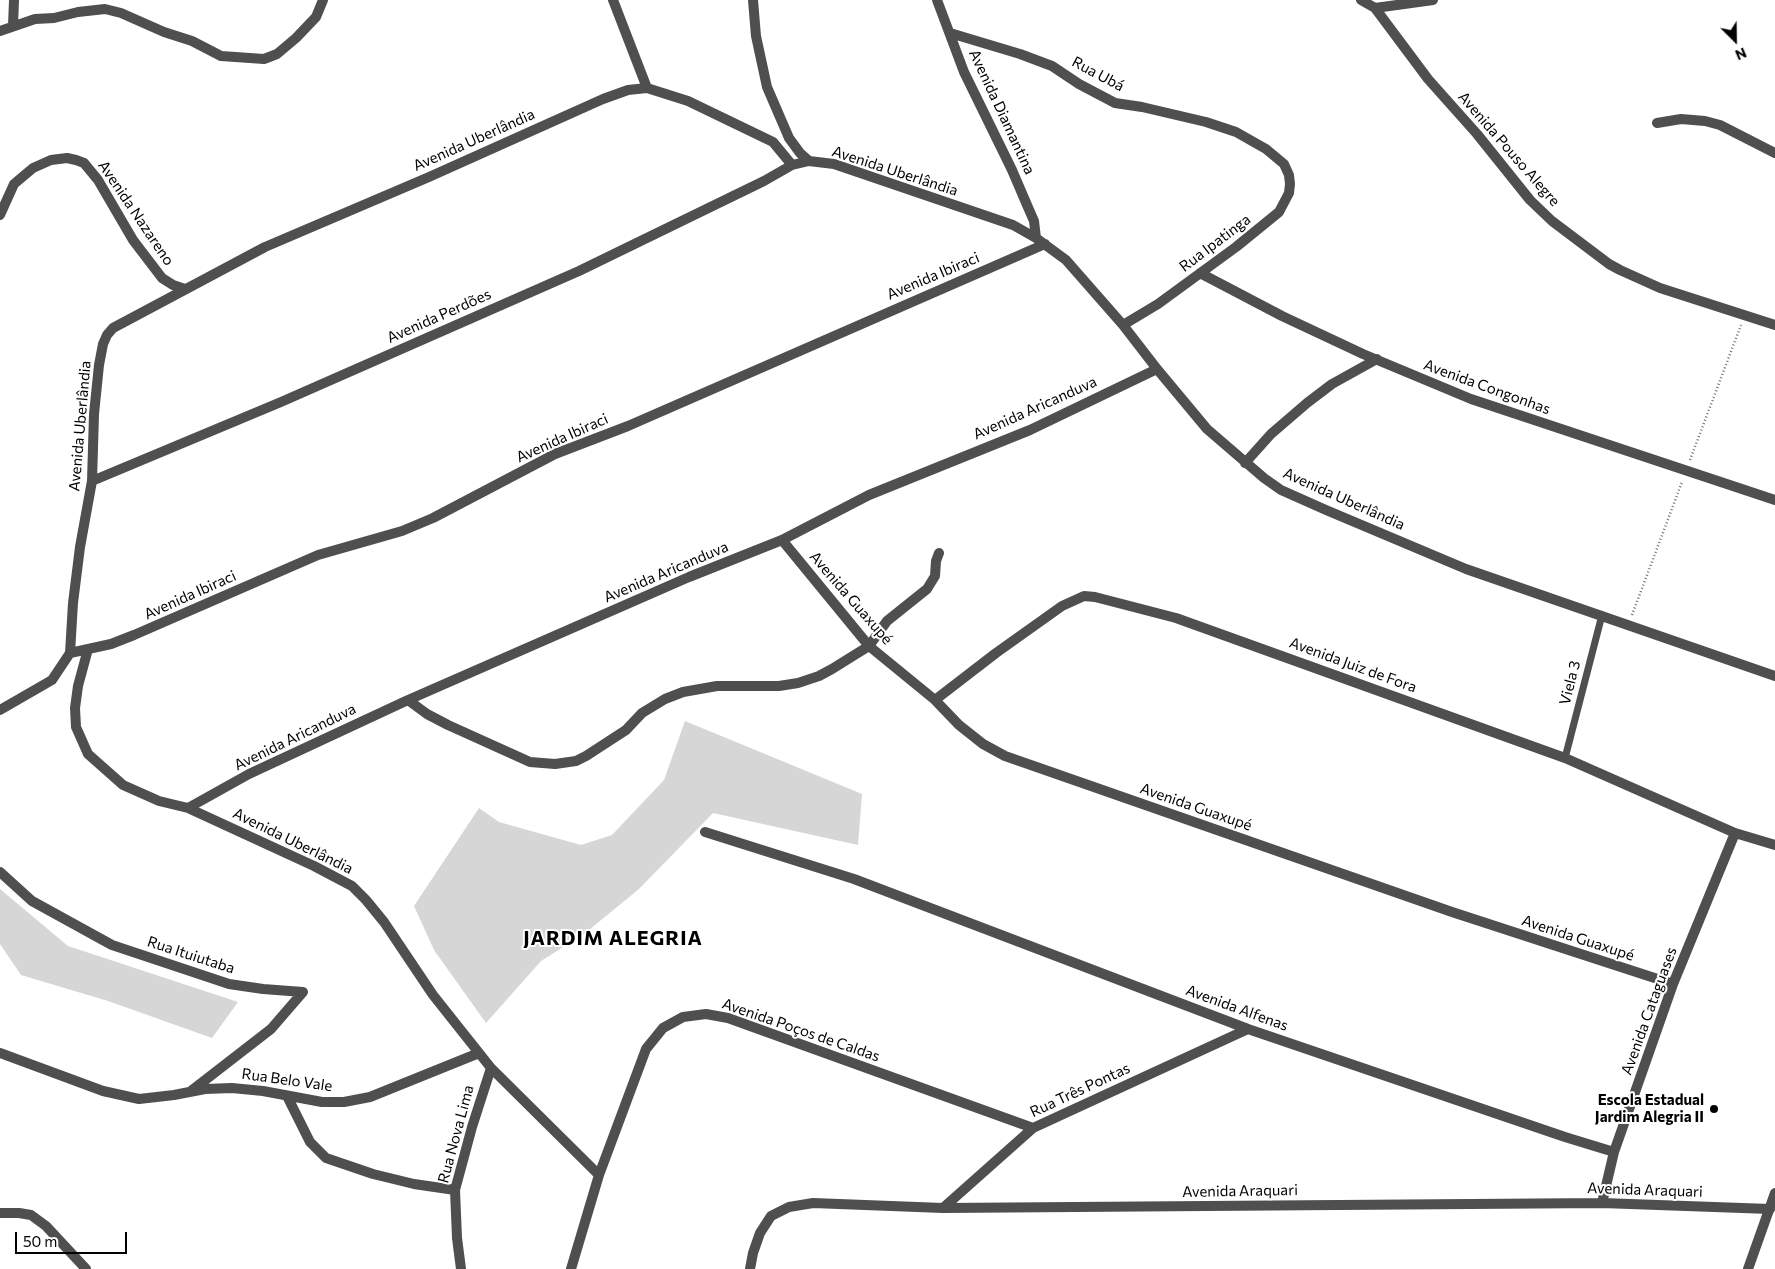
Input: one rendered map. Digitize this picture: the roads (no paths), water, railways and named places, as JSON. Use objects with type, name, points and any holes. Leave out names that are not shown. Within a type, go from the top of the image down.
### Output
[{"type":"street","points":[[13,26],[14,0]]},
{"type":"street","points":[[0,31],[35,19],[54,18],[78,12],[105,9],[121,13],[164,32],[192,41],[221,56],[264,59],[277,54],[296,38],[316,17],[324,0]]},
{"type":"street","points":[[613,0],[647,88]]},
{"type":"street","points":[[753,0],[756,36],[767,87],[789,138],[800,153],[809,161]]},
{"type":"street","name":"Avenida Diamantina","points":[[937,0],[964,72],[1012,170],[1034,221],[1036,238]]},
{"type":"street","name":"Avenida Pouso Alegre","points":[[1361,0],[1375,8],[1428,79],[1477,134],[1530,200],[1552,222],[1620,270],[1660,288],[1775,325]]},
{"type":"street","points":[[1375,8],[1433,0]]},
{"type":"street","name":"Rua Ubá","points":[[950,33],[1012,51],[1052,66],[1079,84],[1116,104],[1206,122],[1236,132],[1266,150],[1284,164]]},
{"type":"street","name":"Avenida Uberlândia","points":[[70,653],[80,546],[92,481],[98,365],[107,335],[113,328],[265,246],[429,177],[603,99],[628,90],[647,88],[688,101],[773,142],[792,166],[809,161],[834,164],[1013,225],[1036,238],[1066,260],[1123,324],[1157,369],[1207,429],[1245,463],[1281,490],[1466,569],[1775,676]]},
{"type":"street","points":[[1657,123],[1681,119],[1705,121],[1720,125],[1775,153]]},
{"type":"street","name":"Avenida Nazareno","points":[[0,215],[14,184],[33,168],[51,160],[67,158],[84,163],[98,180],[133,240],[162,278],[184,289]]},
{"type":"street","name":"Rua Ipatinga","points":[[1123,324],[1158,304],[1257,231],[1279,212],[1289,193],[1290,184],[1289,175],[1284,164]]},
{"type":"street","name":"Avenida Perdões","points":[[92,481],[281,402],[579,271],[792,166]]},
{"type":"street","name":"Avenida Ibiraci","points":[[70,653],[111,644],[134,636],[318,555],[402,530],[433,518],[555,454],[628,426],[1045,244]]},
{"type":"street","name":"Avenida Congonhas","points":[[1200,273],[1282,316],[1471,399],[1775,500]]},
{"type":"street","points":[[1245,463],[1271,434],[1306,403],[1332,384],[1377,359]]},
{"type":"street","name":"Avenida Aricanduva","points":[[188,808],[249,774],[408,700],[689,577],[782,540],[869,495],[1030,430],[1157,369]]},
{"type":"street","name":"Avenida Guaxupé","points":[[782,540],[869,646],[935,700],[959,725],[983,744],[1005,756],[1452,912],[1673,984]]},
{"type":"street","points":[[408,700],[428,714],[491,746],[530,762],[555,764],[576,761],[626,730],[642,713],[665,699],[683,692],[717,686],[779,686],[798,683],[819,676],[832,669],[869,646],[887,621],[927,589],[935,576],[936,561],[939,554]]},
{"type":"street","name":"Avenida Juiz de Fora","points":[[935,700],[1062,606],[1084,596],[1095,597],[1176,618],[1565,758],[1735,832],[1775,845]]},
{"type":"street","name":"Avenida Uberlândia","points":[[88,649],[78,686],[75,708],[76,727],[88,754],[123,785],[159,800],[188,808],[306,862],[352,886],[384,922],[433,994],[491,1068],[599,1175]]},
{"type":"street","points":[[0,710],[45,686],[52,680],[70,653]]},
{"type":"street","name":"Avenida Alfenas","points":[[704,832],[854,879],[1248,1029],[1614,1152]]},
{"type":"street","name":"Avenida Cataguases","points":[[1602,1202],[1614,1152],[1673,984],[1735,832]]},
{"type":"street","name":"Rua Ituiutaba","points":[[0,872],[32,901],[112,945],[229,984],[304,992],[271,1029],[188,1093]]},
{"type":"street","name":"Avenida Poços de Caldas","points":[[570,1269],[599,1175],[646,1049],[663,1028],[683,1017],[706,1014],[728,1018],[1033,1128]]},
{"type":"street","name":"Rua Três Pontas","points":[[943,1208],[1033,1128],[1248,1029]]},
{"type":"street","name":"Rua Belo Vale","points":[[0,1054],[112,1093],[139,1098],[232,1088],[263,1090],[322,1102],[344,1102],[370,1098],[479,1053]]},
{"type":"street","name":"Rua Nova Lima","points":[[461,1269],[457,1238],[455,1190],[472,1126],[491,1068]]},
{"type":"street","points":[[287,1096],[310,1142],[326,1158],[374,1174],[414,1184],[455,1190]]},
{"type":"street","points":[[1748,1269],[1775,1193]]},
{"type":"street","name":"Avenida Araquari","points":[[750,1269],[752,1253],[760,1233],[771,1216],[789,1207],[813,1203],[943,1208],[1602,1202],[1770,1209]]},
{"type":"street","points":[[0,1213],[30,1215],[46,1226],[86,1269]]},
{"type":"lane","name":"Viela 3","points":[[1565,758],[1602,615]]},
{"type":"place","name":"Escola Estadual Jardim Alegria II","points":[[1714,1109]]},
{"type":"district","name":"JARDIM ALEGRIA","points":[[613,938]]}]
